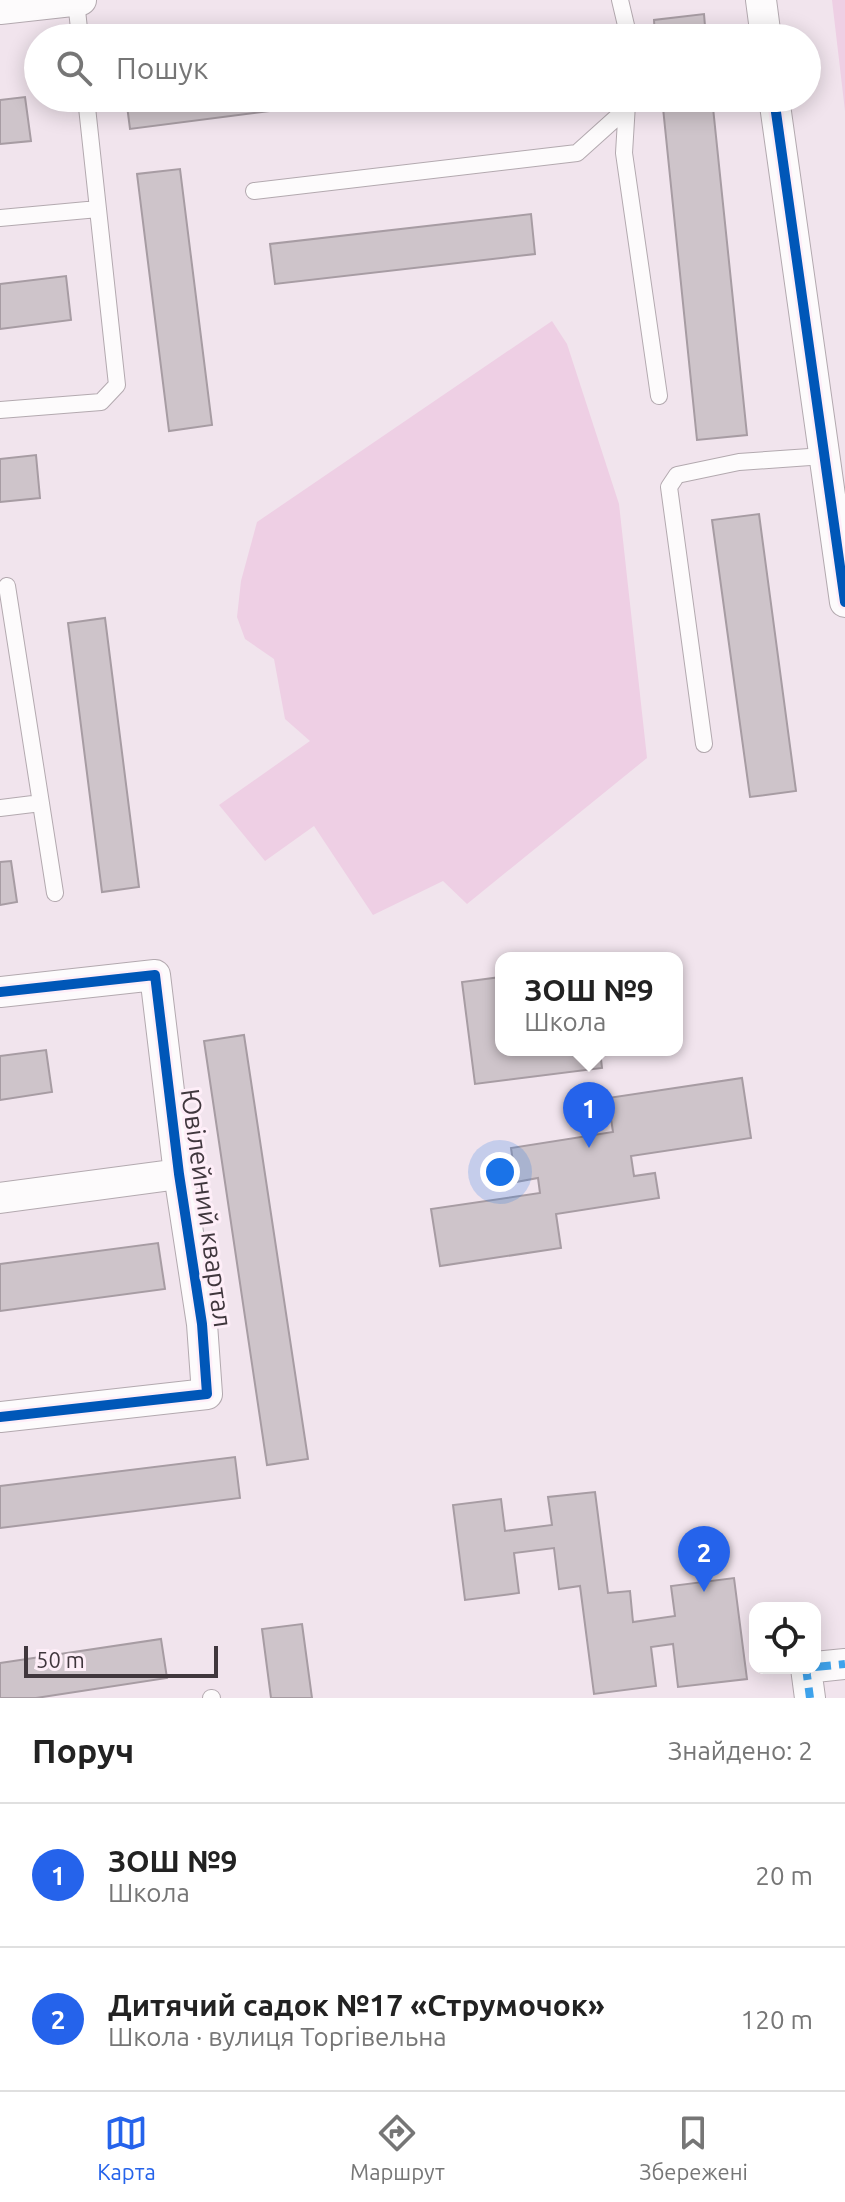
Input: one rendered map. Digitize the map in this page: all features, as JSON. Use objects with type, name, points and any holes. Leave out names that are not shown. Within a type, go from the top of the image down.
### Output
[{"type":"street","points":[[0,9],[79,0]]},
{"type":"street","points":[[761,0],[764,24]]},
{"type":"street","points":[[776,112],[845,602]]},
{"type":"street","name":"Ювілейний квартал","points":[[0,992],[155,975],[179,1174],[202,1324],[207,1394],[0,1417]]},
{"type":"street","points":[[0,1198],[179,1174]]},
{"type":"street","points":[[821,1667],[845,1664]]},
{"type":"street","points":[[807,1674],[810,1698]]},
{"type":"lane","points":[[79,0],[80,24]]},
{"type":"lane","points":[[620,0],[626,24]]},
{"type":"lane","points":[[0,410],[101,402],[117,385],[88,112]]},
{"type":"lane","points":[[254,191],[577,153],[618,112]]},
{"type":"lane","points":[[626,112],[624,153],[659,396]]},
{"type":"lane","points":[[0,218],[98,209]]},
{"type":"lane","points":[[704,744],[669,487],[677,475],[724,465],[824,456]]},
{"type":"lane","points":[[7,586],[55,893]]},
{"type":"lane","points":[[0,808],[41,803]]},
{"type":"shaded area","points":[[832,0],[845,0],[845,111]]},
{"type":"shaded area","points":[[552,321],[567,344],[619,504],[647,758],[467,904],[443,881],[373,915],[314,826],[265,861],[219,805],[310,741],[285,719],[274,659],[245,639],[237,617],[241,581],[257,522]]},
{"type":"building","points":[[704,14],[705,24],[654,24],[654,20]]},
{"type":"building","points":[[24,97],[31,141],[0,144],[0,100]]},
{"type":"building","points":[[128,112],[263,112],[130,129]]},
{"type":"building","points":[[663,112],[713,112],[747,435],[697,440]]},
{"type":"building","points":[[180,169],[212,425],[169,431],[137,174]]},
{"type":"building","points":[[531,214],[535,254],[275,284],[270,244]]},
{"type":"building","points":[[66,276],[71,320],[0,329],[0,284]]},
{"type":"building","points":[[36,455],[40,498],[0,502],[0,459]]},
{"type":"building","points":[[759,514],[796,791],[750,797],[712,520]]},
{"type":"building","points":[[105,618],[139,887],[102,892],[68,623]]},
{"type":"building","points":[[11,861],[17,902],[0,905],[0,862]]},
{"type":"building","points":[[495,978],[495,1056],[601,1056],[602,1068],[475,1084],[462,982]]},
{"type":"building","points":[[244,1035],[308,1459],[267,1465],[204,1041]]},
{"type":"building","points":[[46,1050],[52,1092],[0,1100],[0,1056]]},
{"type":"building","points":[[742,1078],[751,1138],[631,1156],[634,1176],[655,1173],[659,1198],[556,1214],[561,1248],[440,1266],[431,1209],[540,1193],[538,1178],[516,1182],[511,1148],[613,1132],[608,1098]]},
{"type":"building","points":[[158,1243],[165,1289],[0,1311],[0,1264]]},
{"type":"building","points":[[235,1457],[240,1498],[0,1528],[0,1486]]},
{"type":"building","points":[[595,1492],[608,1593],[630,1591],[633,1622],[675,1616],[671,1586],[734,1578],[747,1679],[678,1687],[673,1644],[651,1647],[656,1686],[594,1694],[580,1586],[559,1589],[554,1548],[514,1553],[519,1593],[465,1600],[453,1505],[501,1499],[505,1531],[552,1525],[548,1497]]},
{"type":"building","points":[[302,1624],[312,1698],[271,1698],[262,1629]]},
{"type":"building","points":[[161,1639],[167,1678],[36,1698],[0,1698],[0,1663]]},
{"type":"marked path","points":[[821,1666],[845,1664]]},
{"type":"marked path","points":[[807,1674],[810,1698]]},
{"type":"cycle path","points":[[776,112],[845,602]]},
{"type":"cycle path","points":[[0,992],[155,975],[179,1174],[202,1324],[207,1394],[0,1417]]},
{"type":"place","name":"ЗОШ №9","points":[[589,1148]]},
{"type":"place","name":"Дитячий садок №17 «Струмочок»","points":[[704,1592]]}]
